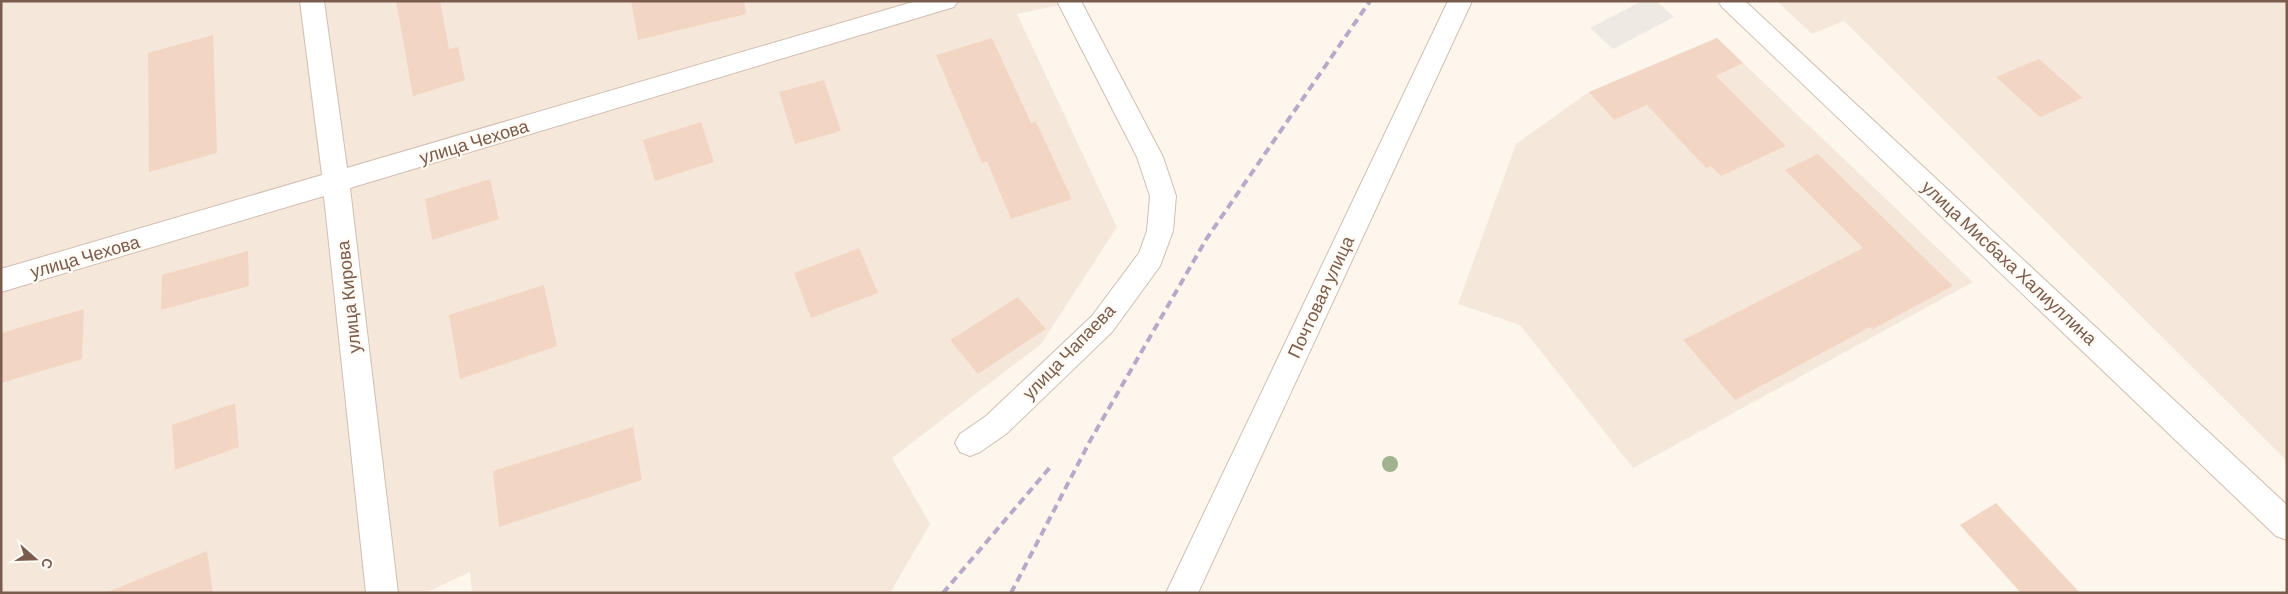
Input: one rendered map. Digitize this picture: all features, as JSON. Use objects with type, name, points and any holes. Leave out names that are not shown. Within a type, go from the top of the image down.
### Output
[{"type":"street","name":"улица Кирова","points":[[312,1],[336,183],[382,593]]},
{"type":"street","name":"улица Чехова","points":[[1,281],[946,1]]},
{"type":"street","name":"улица Чапаева","points":[[970,443],[996,425],[1102,324],[1150,258],[1160,231],[1163,196],[1150,157],[1069,1]]},
{"type":"street","name":"Почтовая улица","points":[[1182,593],[1460,1]]},
{"type":"street","name":"улица Мисбаха Халиуллина","points":[[1730,1],[2287,526]]},
{"type":"shaded area","points":[[1,1],[1078,1],[1017,14],[1117,227],[1041,344],[892,458],[930,524],[890,593],[472,593],[470,572],[425,593],[1,593]]},
{"type":"shaded area","points":[[1642,1],[1656,1],[1674,17],[1613,49],[1590,28]]},
{"type":"shaded area","points":[[1777,1],[2287,1],[2287,461],[1844,21],[1812,34]]},
{"type":"shaded area","points":[[1717,38],[1973,282],[1633,468],[1520,325],[1458,304],[1516,144],[1589,92]]},
{"type":"building","points":[[396,1],[440,1],[449,49],[458,47],[465,80],[413,96]]},
{"type":"building","points":[[631,1],[744,1],[746,14],[638,40]]},
{"type":"building","points":[[213,35],[217,153],[149,172],[148,53]]},
{"type":"building","points":[[992,38],[1031,123],[1036,122],[1072,199],[1011,219],[987,161],[982,163],[936,55]]},
{"type":"building","points":[[1717,38],[1743,63],[1716,76],[1786,146],[1721,176],[1711,166],[1706,168],[1647,105],[1614,120],[1589,92]]},
{"type":"building","points":[[2039,59],[2083,98],[2040,117],[1996,77]]},
{"type":"building","points":[[824,80],[841,131],[795,144],[779,92]]},
{"type":"building","points":[[701,122],[714,162],[655,181],[643,140]]},
{"type":"building","points":[[1818,154],[1953,286],[1873,329],[1870,327],[1735,400],[1683,340],[1863,248],[1785,170]]},
{"type":"building","points":[[490,179],[499,219],[432,240],[425,199]]},
{"type":"building","points":[[859,248],[878,293],[811,318],[794,273]]},
{"type":"building","points":[[248,251],[249,286],[161,310],[162,275]]},
{"type":"building","points":[[544,285],[557,346],[460,379],[449,315]]},
{"type":"building","points":[[1018,297],[1046,329],[978,374],[950,340]]},
{"type":"building","points":[[84,309],[82,359],[1,383],[1,333]]},
{"type":"building","points":[[235,403],[239,447],[175,470],[172,425]]},
{"type":"building","points":[[633,427],[642,480],[499,527],[493,471]]},
{"type":"building","points":[[1996,503],[2080,593],[2021,593],[1960,525]]},
{"type":"building","points":[[207,551],[213,593],[108,592]]},
{"type":"railway","points":[[1011,593],[1090,441],[1207,238],[1370,1]]},
{"type":"railway","points":[[943,593],[1052,465]]}]
